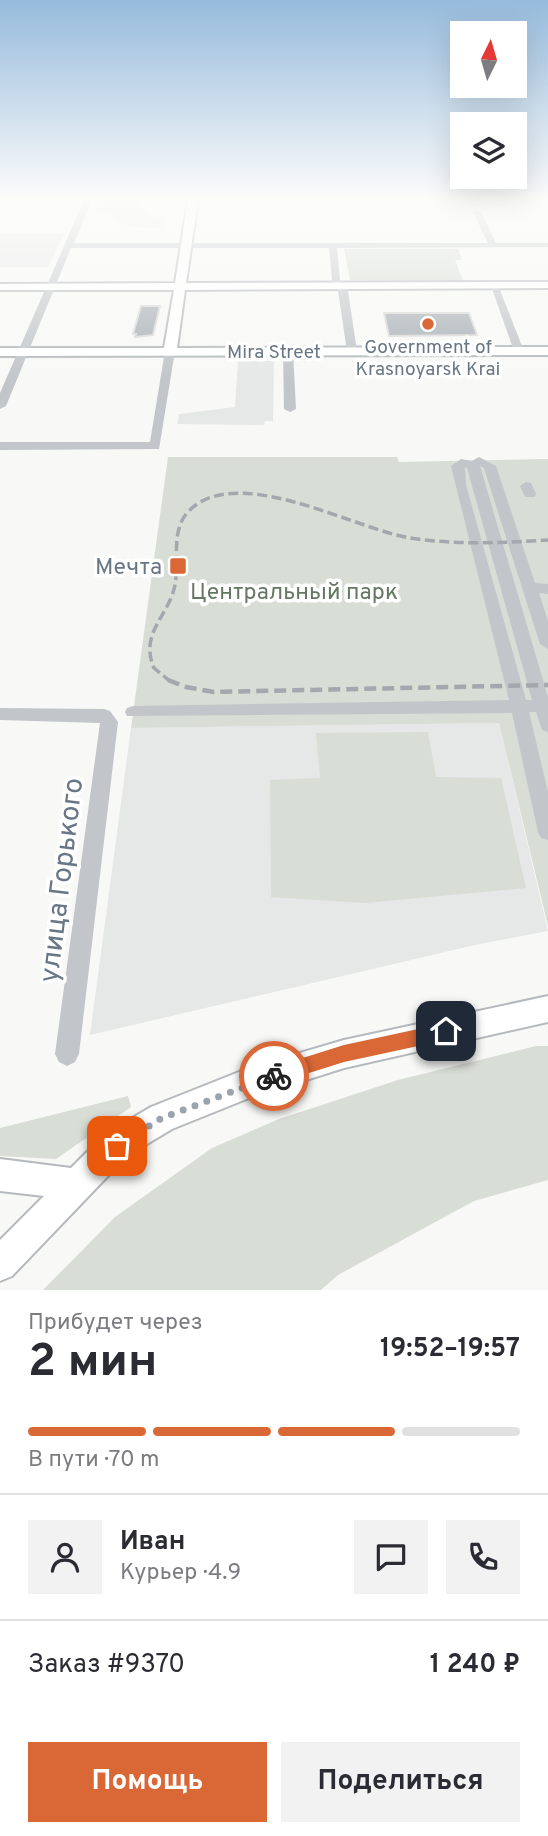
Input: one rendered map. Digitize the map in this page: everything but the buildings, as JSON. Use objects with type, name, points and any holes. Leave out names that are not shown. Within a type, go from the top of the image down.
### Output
[{"type":"main road","points":[[170,351],[185,260]]},
{"type":"main road","points":[[0,286],[548,285]]},
{"type":"main road","name":"Mira Street","points":[[0,352],[548,351]]},
{"type":"main road","points":[[0,1264],[117,1146],[162,1118],[250,1083],[344,1054],[548,1009]]},
{"type":"main road","points":[[0,1175],[78,1185]]},
{"type":"street","points":[[0,406],[63,260]]},
{"type":"street","points":[[334,260],[352,351]]},
{"type":"street","points":[[492,285],[519,351]]},
{"type":"street","points":[[0,446],[155,446],[170,351]]},
{"type":"street","points":[[288,351],[290,409]]},
{"type":"street","points":[[548,726],[545,706],[473,466],[465,461],[457,466],[460,485],[519,706],[548,832]]},
{"type":"street","points":[[473,466],[479,461],[490,466],[548,644]]},
{"type":"street","points":[[529,587],[548,589]]},
{"type":"street","points":[[133,712],[545,706]]},
{"type":"street","name":"улица Горького","points":[[0,714],[104,715],[109,722],[67,1054]]},
{"type":"shaded area","points":[[0,260],[51,260],[48,267],[0,267]]},
{"type":"shaded area","points":[[238,361],[274,361],[273,421],[265,421],[264,425],[177,424],[179,414],[235,407]]},
{"type":"shaded area","points":[[499,723],[548,931],[475,945],[90,1035],[131,728]]},
{"type":"green space","points":[[346,260],[455,260],[463,281],[350,280]]},
{"type":"green space","name":"Центральный парк","points":[[168,457],[397,457],[399,462],[548,459],[548,926],[499,723],[131,728]]},
{"type":"green space","points":[[428,732],[436,777],[501,778],[526,888],[364,903],[271,897],[270,780],[320,778],[316,733]]},
{"type":"green space","points":[[536,1046],[548,1046],[548,1180],[474,1201],[338,1275],[321,1290],[43,1290],[115,1217],[212,1148],[279,1119],[398,1080]]},
{"type":"green space","points":[[128,1096],[131,1107],[56,1159],[0,1156],[0,1128]]},
{"type":"railway","points":[[169,680],[154,668],[150,656],[152,635],[175,585],[177,538],[182,520],[187,513],[208,498],[234,493],[263,495],[295,502],[410,538],[479,543],[548,540]]},
{"type":"railway","points":[[169,680],[186,687],[214,692],[548,685]]},
{"type":"way so far","points":[[117,1146],[162,1118],[274,1076]]},
{"type":"place","name":"Government of Krasnoyarsk Krai","points":[[428,324]]},
{"type":"place","name":"Мечта","points":[[178,566]]},
{"type":"route","points":[[274,1076],[344,1054],[446,1031]]}]
